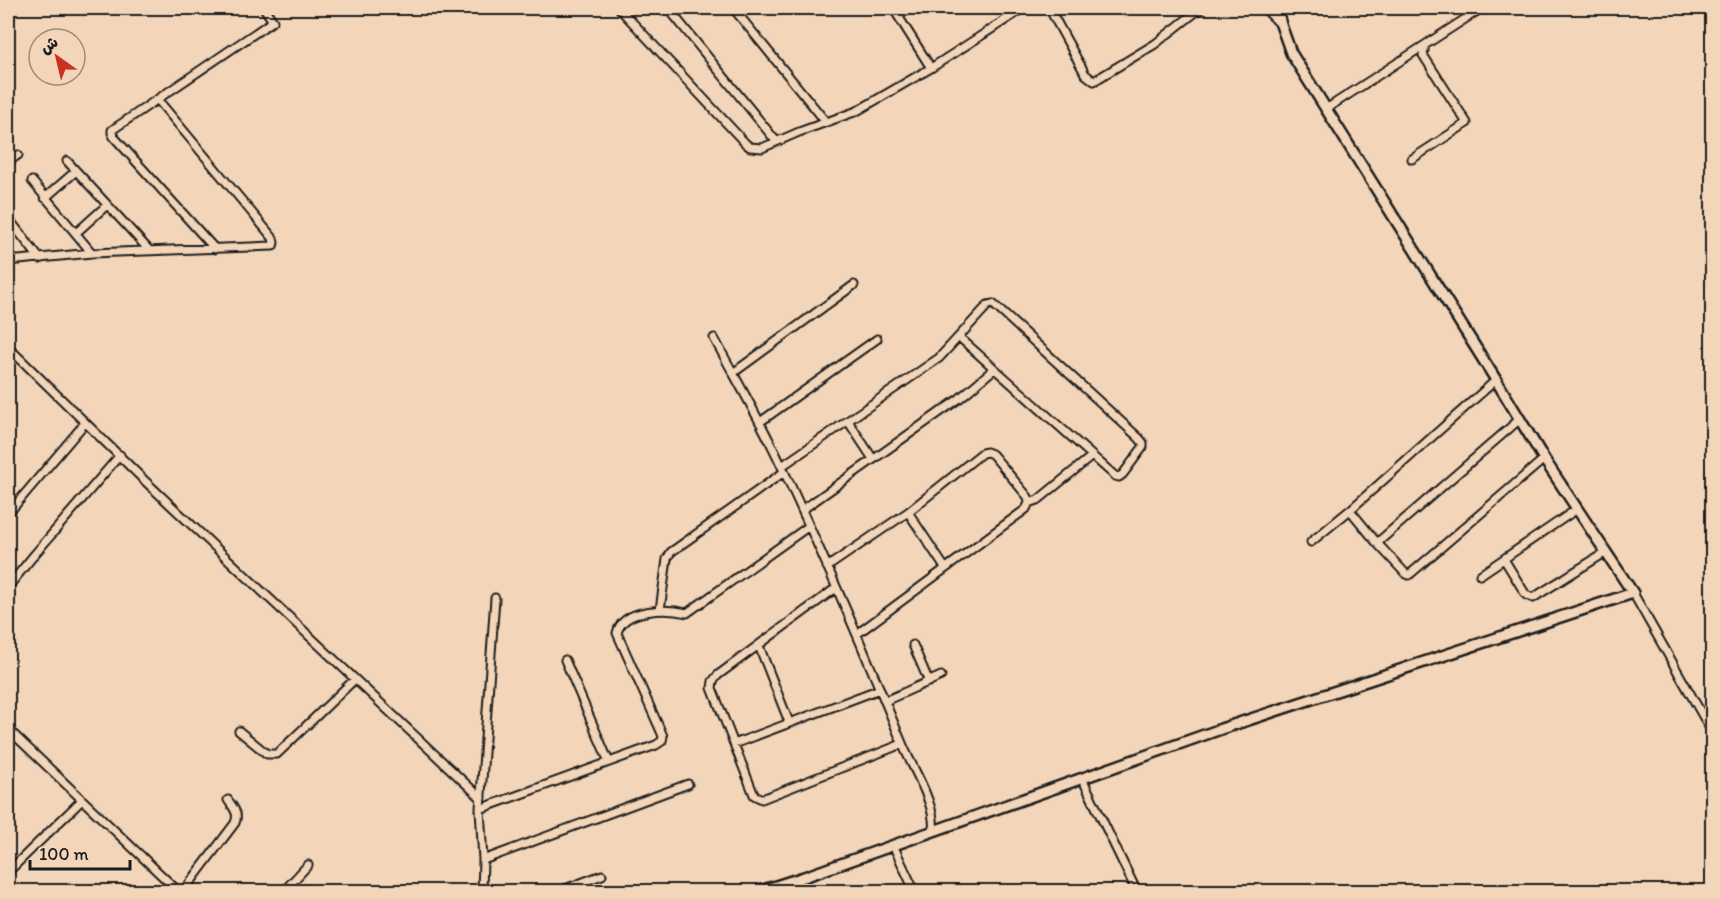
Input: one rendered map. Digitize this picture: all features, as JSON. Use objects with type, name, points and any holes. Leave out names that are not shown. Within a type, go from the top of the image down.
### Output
[{"type":"street","points":[[126,8],[134,8]]},
{"type":"street","points":[[215,249],[112,133],[115,127],[273,21],[264,8]]},
{"type":"street","points":[[619,8],[746,144],[750,147],[762,148],[857,111],[931,68],[1024,8]]},
{"type":"street","points":[[668,8],[776,141]]},
{"type":"street","points":[[733,8],[826,122]]},
{"type":"street","points":[[893,8],[931,68]]},
{"type":"street","points":[[898,15],[912,8]]},
{"type":"street","points":[[1049,8],[1085,74],[1094,81],[1155,44],[1201,8]]},
{"type":"street","points":[[1264,8],[1281,26]]},
{"type":"street","points":[[1277,8],[1291,53],[1544,459],[1633,593],[1712,729]]},
{"type":"street","points":[[1326,109],[1482,8]]},
{"type":"street","points":[[1412,159],[1467,123],[1423,55],[1425,45]]},
{"type":"street","points":[[8,261],[92,253],[273,246],[273,238],[158,99]]},
{"type":"street","points":[[8,162],[18,155]]},
{"type":"street","points":[[68,161],[149,250]]},
{"type":"street","points":[[45,198],[76,171]]},
{"type":"street","points":[[32,181],[92,253]]},
{"type":"street","points":[[76,233],[107,205]]},
{"type":"street","points":[[8,218],[40,258]]},
{"type":"street","points":[[733,373],[854,285]]},
{"type":"street","points":[[660,610],[667,559],[671,552],[848,421],[924,370],[939,358],[959,336],[988,305],[993,304],[1143,443],[1143,447],[1123,474],[1119,477],[1115,476],[959,336]]},
{"type":"street","points":[[714,338],[783,469],[857,633],[902,744],[930,804],[933,831]]},
{"type":"street","points":[[760,422],[877,339]]},
{"type":"street","points":[[8,347],[144,480],[480,798]]},
{"type":"street","points":[[802,510],[960,398],[994,369]]},
{"type":"street","points":[[1311,542],[1496,380]]},
{"type":"street","points":[[1377,543],[1520,419]]},
{"type":"street","points":[[848,421],[873,459]]},
{"type":"street","points":[[12,509],[85,423]]},
{"type":"street","points":[[827,567],[908,512],[982,453],[993,454],[1028,497],[1029,503],[1026,509],[857,633]]},
{"type":"street","points":[[8,587],[120,455]]},
{"type":"street","points":[[1029,503],[1038,500],[1092,456]]},
{"type":"street","points":[[1350,510],[1377,543],[1408,575],[1544,459]]},
{"type":"street","points":[[1480,575],[1577,509]]},
{"type":"street","points":[[908,512],[945,568]]},
{"type":"street","points":[[480,809],[662,741],[663,736],[617,633],[622,621],[643,613],[660,610],[687,613],[809,526]]},
{"type":"street","points":[[1504,559],[1526,595],[1533,598],[1606,552]]},
{"type":"street","points":[[836,588],[713,681],[712,688],[754,795],[762,799],[902,744]]},
{"type":"street","points":[[757,891],[804,877],[1221,729],[1633,593]]},
{"type":"street","points":[[482,891],[480,798],[495,598]]},
{"type":"street","points":[[913,645],[929,682]]},
{"type":"street","points":[[759,646],[789,722]]},
{"type":"street","points":[[565,660],[609,762]]},
{"type":"street","points":[[885,701],[941,676]]},
{"type":"street","points":[[239,731],[267,754],[277,754],[355,678]]},
{"type":"street","points":[[734,744],[880,689]]},
{"type":"street","points":[[8,729],[181,891],[235,823],[236,812],[228,801]]},
{"type":"street","points":[[1082,778],[1137,891]]},
{"type":"street","points":[[483,860],[688,784]]},
{"type":"street","points":[[8,872],[82,800]]},
{"type":"street","points":[[893,845],[915,891]]},
{"type":"street","points":[[283,891],[308,864]]},
{"type":"street","points":[[557,891],[602,875]]}]
